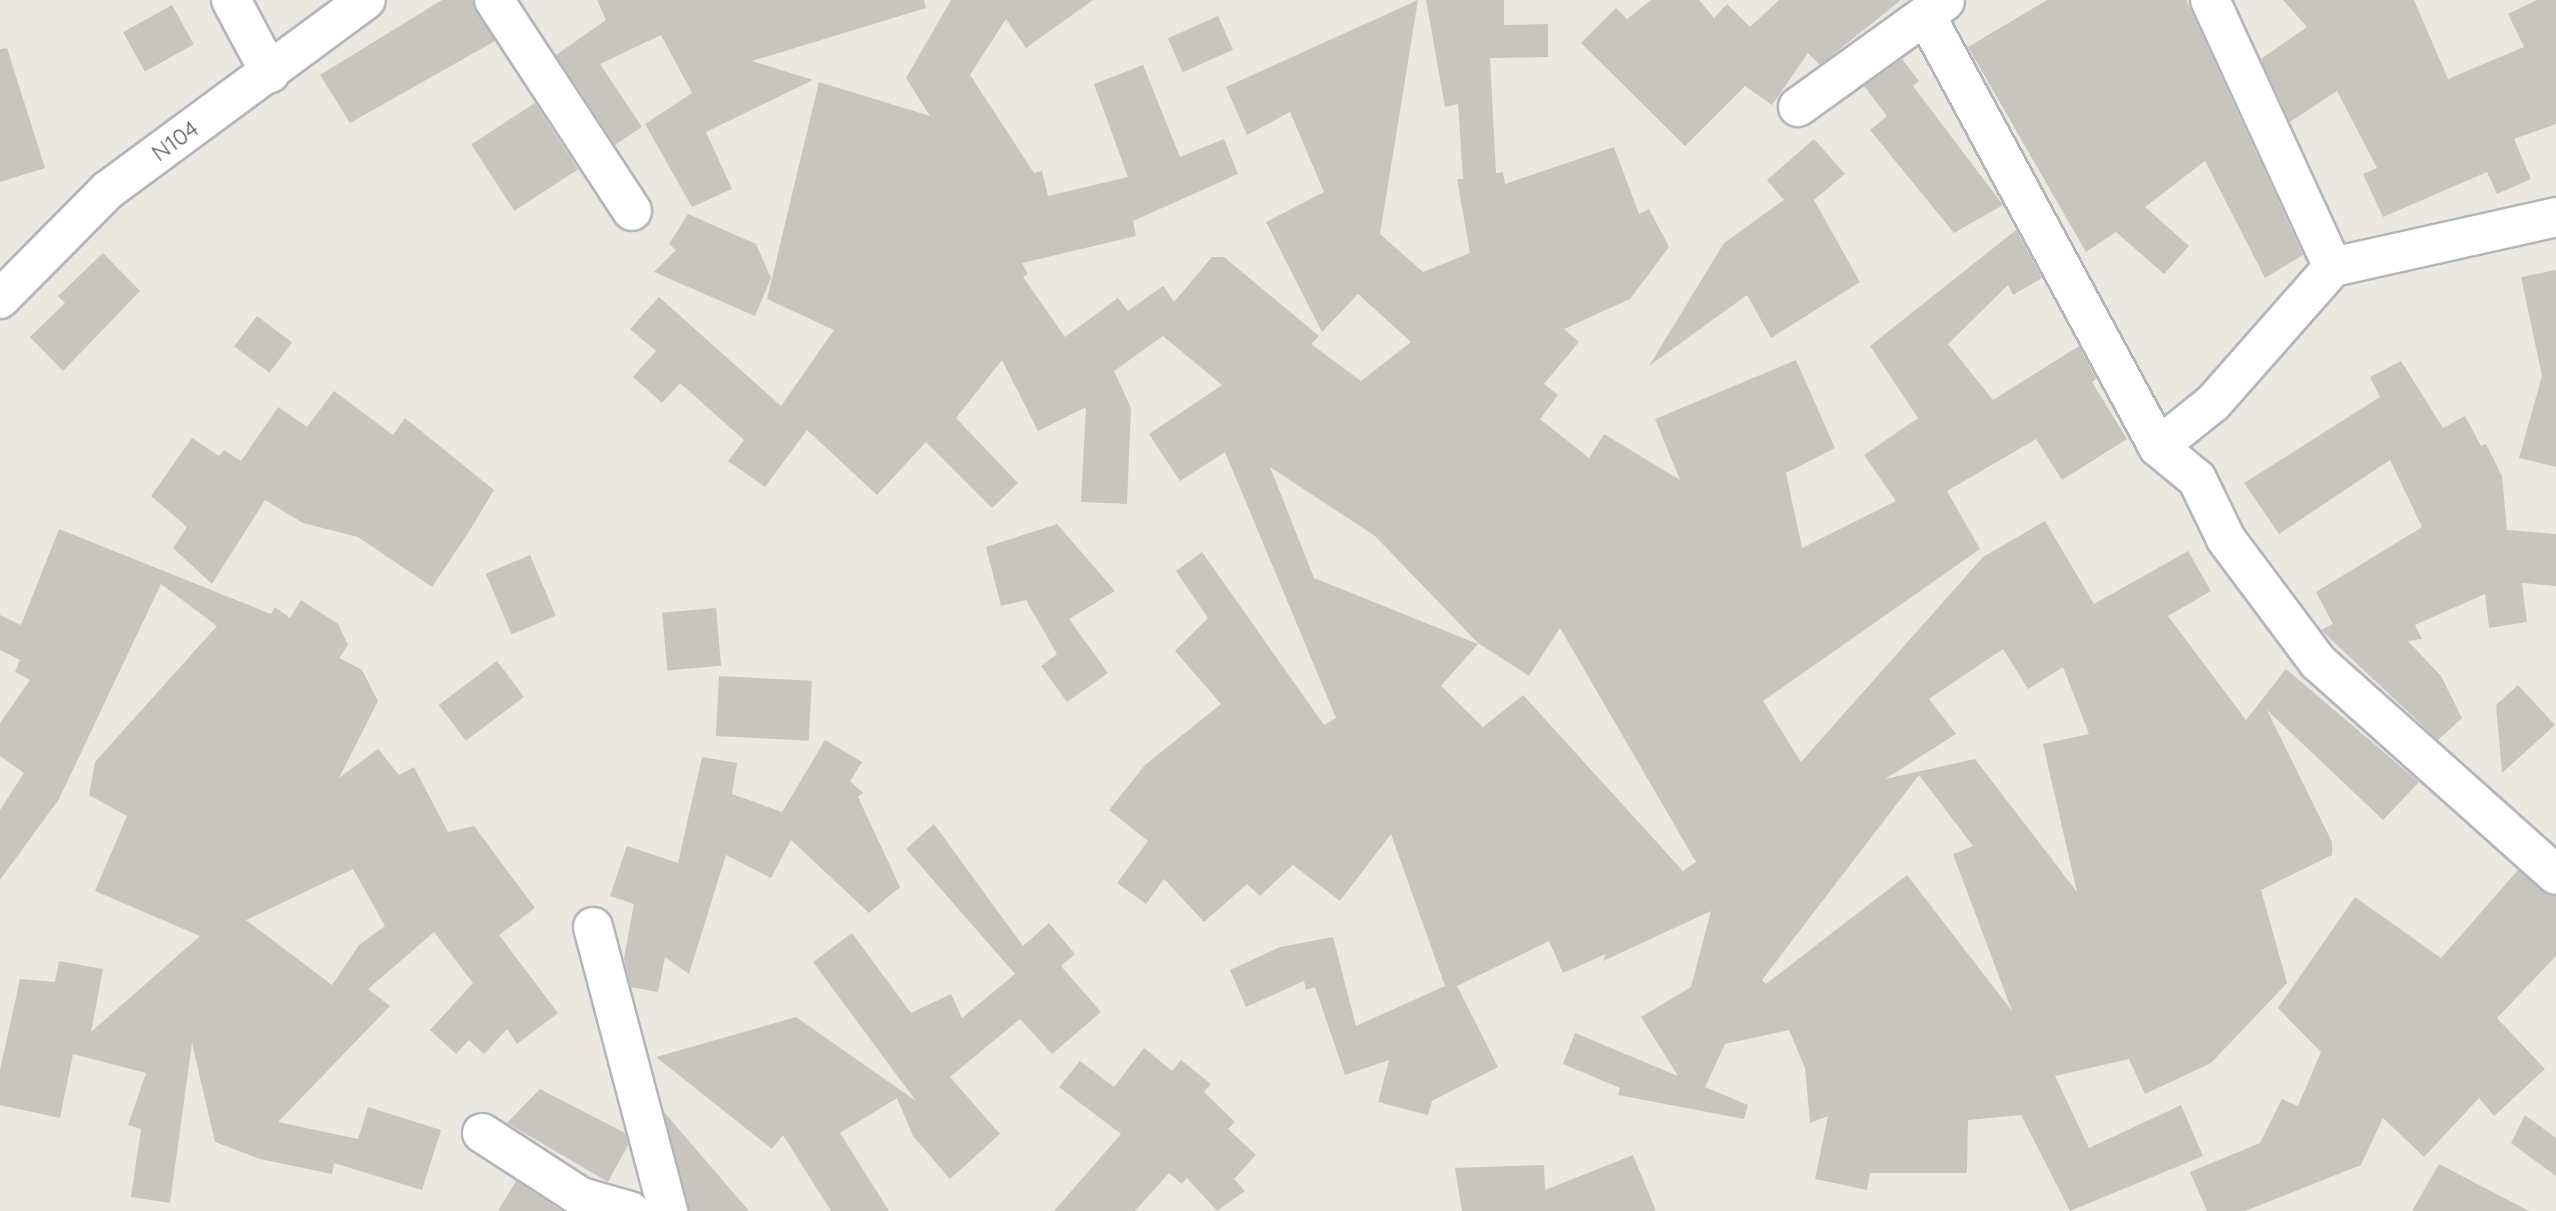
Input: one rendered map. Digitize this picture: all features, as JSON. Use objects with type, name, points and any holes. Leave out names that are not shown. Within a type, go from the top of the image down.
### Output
[{"type":"street","points":[[231,0],[270,73]]},
{"type":"street","name":"N104","points":[[0,299],[108,190],[366,0]]},
{"type":"street","points":[[494,0],[632,211]]},
{"type":"street","points":[[2210,0],[2333,267]]},
{"type":"street","points":[[1798,107],[1936,8],[2158,447],[2197,480],[2226,539],[2318,662],[2556,875]]},
{"type":"street","points":[[2158,447],[2213,402],[2333,267],[2556,217]]},
{"type":"street","points":[[593,927],[668,1211]]},
{"type":"street","points":[[482,1133],[581,1197],[630,1211]]},
{"type":"building","points":[[442,0],[472,0],[495,41],[350,123],[320,75]]},
{"type":"building","points":[[597,0],[924,0],[926,8],[752,61],[813,80],[706,132],[732,189],[692,207],[645,124],[692,93],[661,35],[600,64],[642,127],[615,145],[556,55],[606,20]]},
{"type":"building","points":[[951,0],[1093,0],[1026,48],[1006,19],[970,75],[1034,173],[1042,171],[1048,196],[1128,177],[1094,84],[1143,65],[1180,157],[1224,139],[1238,174],[1133,221],[1136,236],[1022,263],[1028,274],[1023,277],[1065,337],[1118,298],[1128,311],[1163,286],[1174,302],[1212,257],[1224,257],[1319,336],[1311,344],[1361,381],[1411,342],[1358,294],[1322,332],[1266,222],[1324,192],[1290,112],[1247,135],[1226,87],[1418,0],[1380,234],[1423,272],[1470,253],[1457,179],[1463,179],[1458,104],[1445,107],[1426,0],[1504,0],[1504,25],[1548,24],[1548,57],[1490,58],[1496,173],[1503,172],[1505,184],[1614,147],[1639,214],[1649,209],[1669,247],[1630,299],[1564,329],[1579,342],[1544,384],[1558,395],[1540,419],[1589,458],[1604,434],[1680,480],[1655,419],[1796,360],[1835,448],[1786,473],[1802,548],[1896,501],[1864,455],[1918,418],[1870,346],[2016,230],[2042,278],[2013,295],[2008,285],[1948,344],[1993,400],[2079,346],[2096,379],[2092,382],[2127,439],[2062,480],[2036,439],[1947,491],[1980,549],[1763,701],[1801,762],[1983,557],[2045,521],[2094,604],[2188,551],[2211,591],[2168,616],[2246,720],[2286,669],[2419,782],[2383,820],[2267,710],[2332,842],[2332,855],[2261,890],[2287,983],[2211,1063],[2145,1094],[2129,1059],[2055,1076],[2089,1148],[2181,1105],[2203,1156],[2070,1211],[2021,1115],[1968,1120],[1967,1173],[1870,1173],[1867,1190],[1815,1179],[1828,1116],[1810,1123],[1805,1068],[1789,1030],[1725,1044],[1705,1087],[1748,1105],[1744,1119],[1618,1095],[1620,1088],[1563,1064],[1575,1033],[1678,1076],[1641,1017],[1691,987],[1711,911],[1603,961],[1606,954],[1563,973],[1549,941],[1457,986],[1498,1067],[1432,1101],[1428,1115],[1378,1102],[1389,1060],[1345,1075],[1315,987],[1306,990],[1304,981],[1246,1007],[1230,970],[1280,947],[1333,937],[1356,1026],[1445,986],[1391,834],[1340,901],[1293,865],[1260,896],[1247,884],[1204,922],[1164,879],[1146,904],[1117,883],[1148,841],[1109,810],[1145,765],[1221,704],[1175,651],[1208,618],[1176,571],[1202,552],[1324,725],[1336,718],[1225,452],[1180,481],[1149,434],[1222,385],[1163,336],[1114,371],[1131,408],[1127,504],[1081,502],[1086,407],[1038,431],[1002,360],[956,418],[1018,483],[992,508],[926,442],[877,495],[807,430],[765,487],[728,461],[744,440],[680,383],[662,403],[633,377],[656,351],[630,329],[659,297],[781,406],[834,330],[767,299],[819,82],[930,116],[906,78]],"holes":[[[1270,467],[1375,536],[1478,643],[1529,676],[1560,628],[1696,862],[1683,871],[1523,695],[1483,727],[1441,686],[1478,644],[1314,578]],[[2003,649],[2028,689],[2063,667],[2089,734],[2043,744],[2077,892],[1975,759],[1885,779],[1956,734],[1929,699]],[[1919,775],[1973,846],[1953,854],[2012,1011],[1907,875],[1766,984],[1762,980]]]},
{"type":"building","points":[[1651,0],[1699,0],[1714,18],[1727,4],[1750,27],[1779,0],[1901,0],[1820,65],[1808,53],[1772,105],[1745,86],[1685,146],[1581,43],[1616,8],[1627,19]]},
{"type":"building","points":[[2047,0],[2186,0],[2303,255],[2265,278],[2205,161],[2145,207],[2189,246],[2164,274],[2116,232],[2086,252],[1968,47]]},
{"type":"building","points":[[2283,0],[2414,0],[2448,79],[2524,47],[2508,14],[2537,0],[2556,0],[2556,124],[2514,139],[2531,179],[2497,194],[2487,172],[2383,217],[2363,174],[2377,168],[2337,91],[2290,122],[2261,59],[2307,27]]},
{"type":"building","points":[[172,5],[194,44],[145,72],[123,32]]},
{"type":"building","points":[[1218,16],[1233,50],[1183,72],[1168,38]]},
{"type":"building","points":[[7,48],[45,168],[0,182],[0,49]]},
{"type":"building","points":[[1902,59],[1919,81],[1913,86],[2003,205],[1954,233],[1870,130],[1887,116],[1864,86]]},
{"type":"building","points":[[535,103],[578,169],[514,211],[471,144]]},
{"type":"building","points":[[1814,139],[1845,174],[1814,200],[1860,282],[1771,338],[1747,295],[1649,366],[1724,243],[1784,200],[1767,180]]},
{"type":"building","points":[[688,214],[756,244],[771,278],[755,316],[654,272],[676,250],[669,244]]},
{"type":"building","points":[[103,253],[140,291],[63,371],[30,337],[65,303],[58,296]]},
{"type":"building","points":[[2556,270],[2556,467],[2519,458],[2542,376],[2521,277]]},
{"type":"building","points":[[257,316],[292,342],[269,373],[234,346]]},
{"type":"building","points":[[2401,361],[2443,428],[2465,416],[2481,446],[2486,444],[2502,476],[2507,530],[2556,534],[2556,586],[2522,583],[2527,622],[2489,628],[2485,594],[2415,625],[2422,639],[2408,641],[2441,676],[2462,718],[2438,740],[2321,630],[2333,624],[2316,592],[2422,527],[2390,460],[2279,534],[2244,483],[2380,397],[2370,377]]},
{"type":"building","points":[[334,391],[393,435],[405,418],[494,490],[470,530],[432,587],[358,537],[303,523],[265,500],[212,584],[173,548],[187,527],[151,496],[192,438],[219,456],[224,450],[241,461],[278,407],[307,427]]},
{"type":"building","points":[[1057,524],[1115,591],[1069,619],[1108,673],[1067,702],[1041,666],[1057,654],[1026,600],[1001,606],[986,547]]},
{"type":"building","points":[[59,529],[271,614],[275,607],[290,618],[301,600],[338,624],[348,645],[339,658],[362,670],[378,701],[339,778],[378,749],[399,775],[414,767],[448,832],[474,826],[535,908],[499,935],[558,1013],[517,1044],[507,1029],[484,1054],[469,1040],[456,1054],[430,1030],[473,983],[434,932],[368,989],[390,1006],[278,1122],[358,1139],[368,1107],[441,1130],[422,1190],[334,1163],[332,1174],[260,1159],[215,1142],[192,1043],[170,1203],[131,1197],[141,1129],[128,1125],[146,1073],[73,1054],[60,1118],[0,1105],[0,1070],[20,979],[55,982],[59,961],[103,969],[91,1032],[200,936],[95,891],[127,816],[89,795],[95,762],[217,626],[161,584],[59,799],[0,880],[0,810],[24,773],[0,756],[0,723],[30,680],[15,672],[20,660],[0,650],[0,615],[21,625]],"holes":[[[353,869],[385,926],[359,945],[332,985],[246,920]]]},
{"type":"building","points":[[530,555],[556,616],[512,635],[486,574]]},
{"type":"building","points":[[716,608],[721,666],[667,670],[662,613]]},
{"type":"building","points":[[497,661],[524,697],[466,741],[439,705]]},
{"type":"building","points":[[719,676],[812,681],[809,741],[716,736]]},
{"type":"building","points":[[2518,685],[2555,725],[2502,773],[2496,705]]},
{"type":"building","points":[[825,740],[862,762],[850,781],[863,793],[858,797],[900,887],[869,913],[791,840],[771,878],[726,855],[689,974],[665,957],[658,992],[631,987],[624,958],[634,904],[610,896],[627,846],[678,863],[702,757],[737,763],[732,794],[782,812]]},
{"type":"building","points":[[934,824],[1023,946],[1049,923],[1075,954],[1061,966],[1101,1012],[1052,1054],[1020,1019],[950,1077],[1000,1134],[950,1179],[913,1136],[897,1098],[840,1133],[889,1211],[831,1211],[783,1135],[772,1149],[656,1057],[796,1017],[916,1101],[813,962],[852,933],[911,1013],[951,994],[962,1018],[1015,974],[906,849]]},
{"type":"building","points":[[2518,870],[2556,896],[2556,956],[2497,1018],[2545,1069],[2494,1116],[2479,1098],[2424,1157],[2383,1118],[2361,1165],[2245,1211],[2207,1211],[2190,1172],[2260,1143],[2282,1099],[2298,1106],[2321,1052],[2278,1008],[2355,897],[2441,958]]},
{"type":"building","points":[[1144,1048],[1172,1071],[1181,1060],[1211,1084],[1204,1092],[1235,1122],[1228,1129],[1256,1155],[1234,1179],[1245,1191],[1217,1211],[1187,1178],[1182,1184],[1169,1173],[1135,1211],[1054,1211],[1121,1134],[1059,1087],[1080,1061],[1114,1087]]},
{"type":"building","points":[[540,1089],[625,1133],[628,1145],[608,1182],[507,1123]]},
{"type":"building","points":[[664,1112],[749,1211],[689,1211]]},
{"type":"building","points":[[2525,1115],[2556,1138],[2556,1176],[2511,1143]]},
{"type":"building","points":[[1633,1155],[1656,1211],[1462,1211],[1455,1168],[1544,1165],[1545,1190]]},
{"type":"building","points":[[2439,1164],[2529,1211],[2412,1211]]},
{"type":"building","points":[[516,1181],[562,1211],[498,1211]]}]
